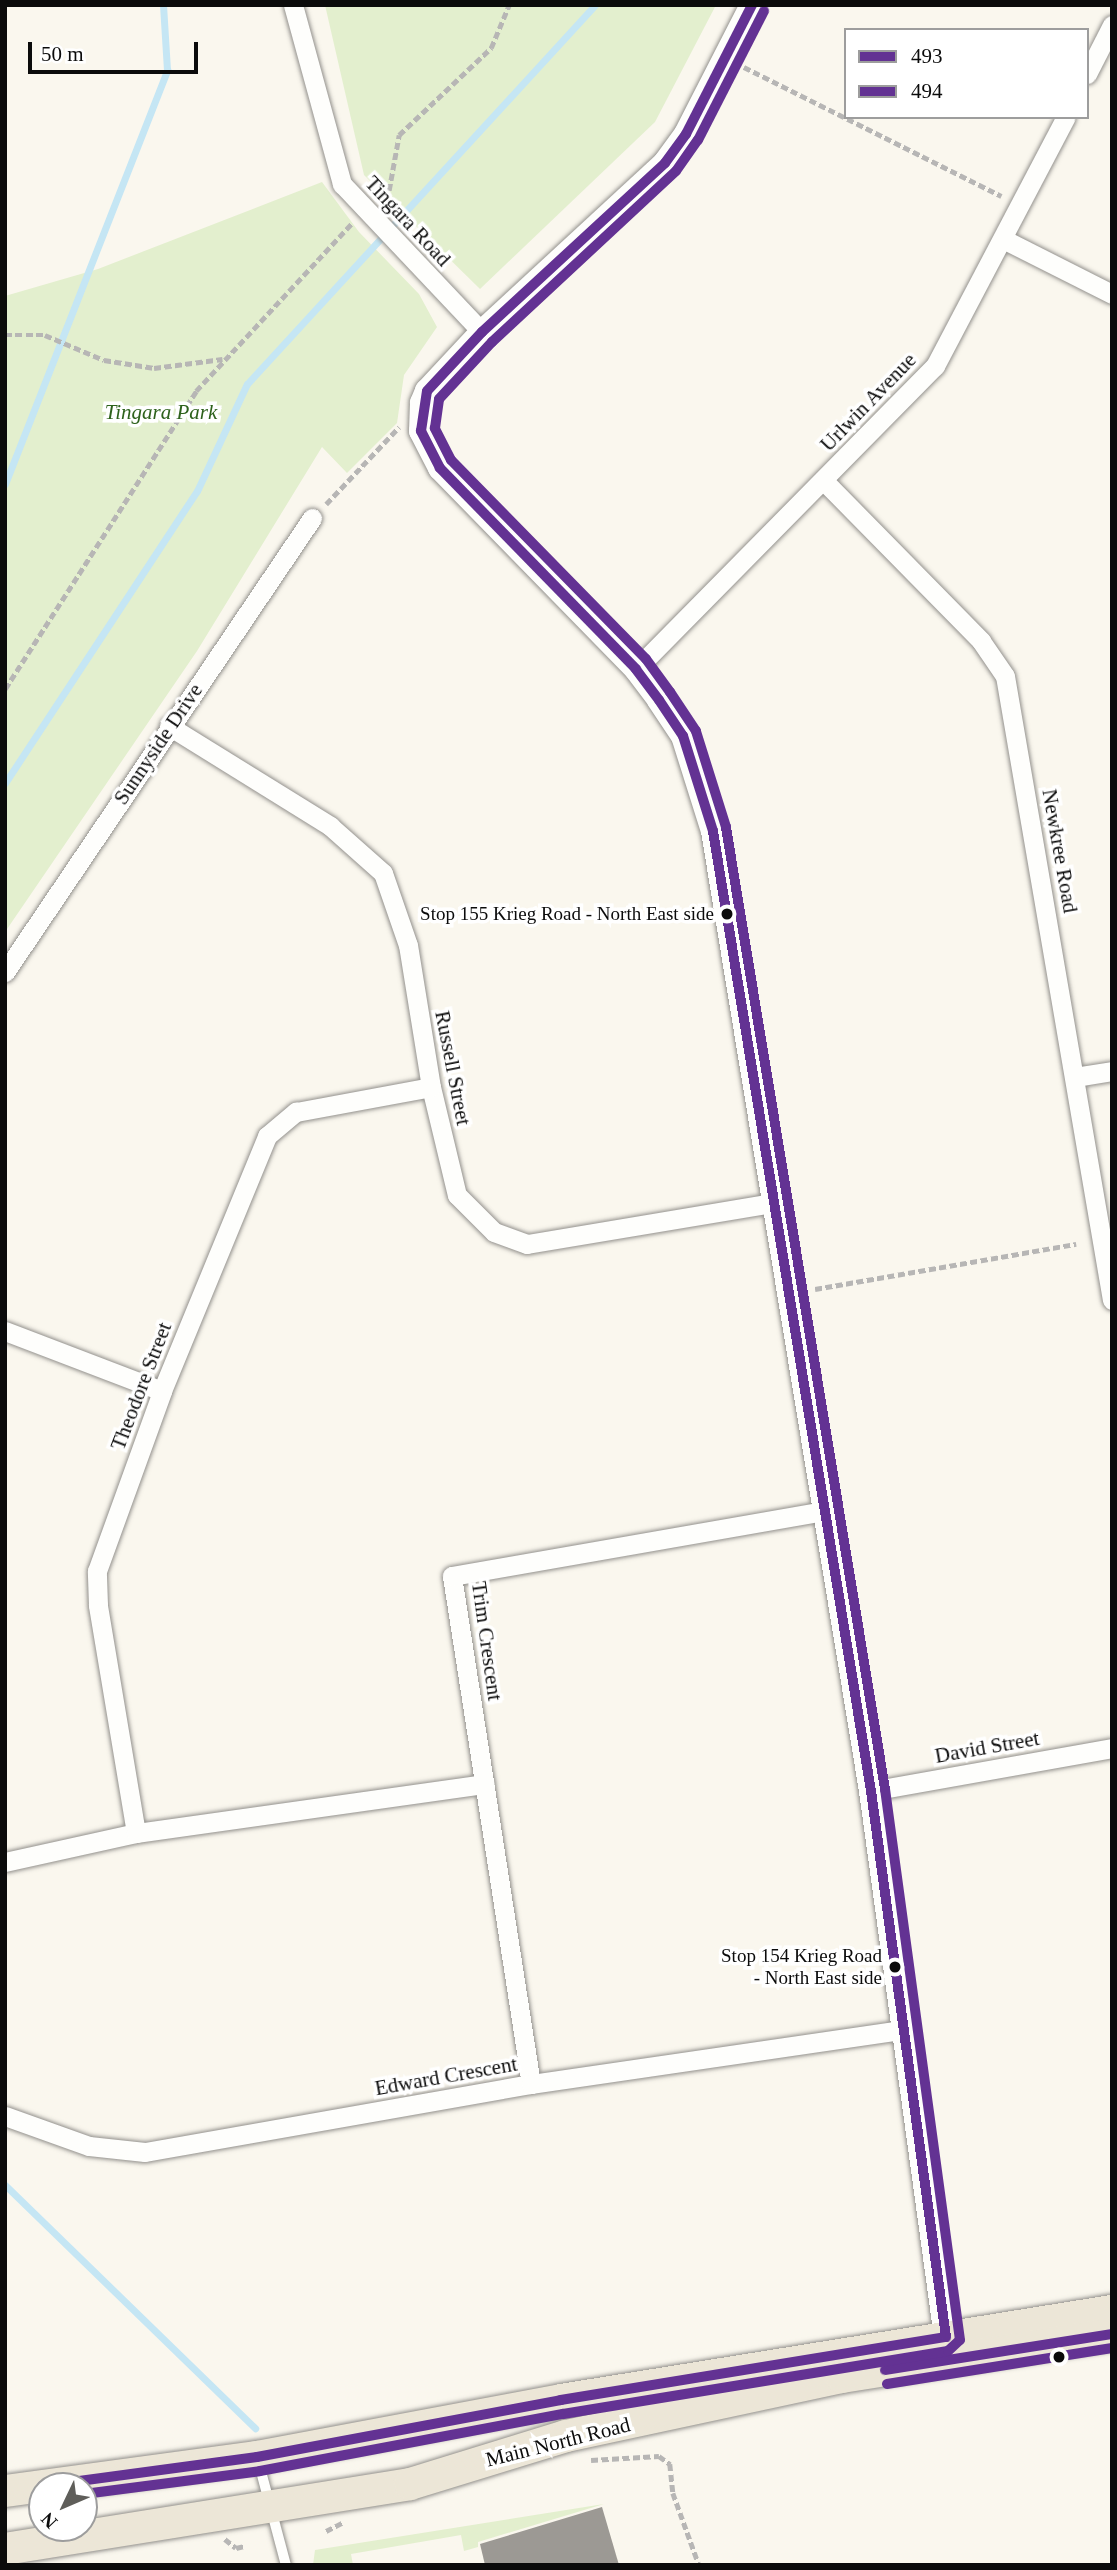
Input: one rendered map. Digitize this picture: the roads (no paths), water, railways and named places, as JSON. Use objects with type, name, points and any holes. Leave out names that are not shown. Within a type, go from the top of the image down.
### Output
[{"type":"main road","name":"Main North Road","points":[[5,2491],[257,2456],[561,2400],[1112,2311]]},
{"type":"main road","name":"Main North Road","points":[[5,2549],[268,2510],[410,2484],[566,2437],[915,2365],[1112,2334]]},
{"type":"main road","points":[[915,2365],[946,2337],[994,2353]]},
{"type":"street","name":"Tingara Road","points":[[293,5],[342,184],[379,218],[482,331]]},
{"type":"street","points":[[752,5],[686,134],[665,163],[482,331],[422,403],[421,431],[440,468],[636,669],[683,736],[713,831],[777,1202],[871,1791],[901,2030],[946,2337]]},
{"type":"street","points":[[1089,70],[1112,25]]},
{"type":"street","name":"Urlwin Avenue","points":[[636,669],[935,366],[1005,240],[1065,119]]},
{"type":"street","points":[[1005,240],[1112,294]]},
{"type":"street","name":"Newkree Road","points":[[823,480],[981,641],[1005,676],[1112,1300]]},
{"type":"street","name":"Sunnyside Drive","points":[[5,972],[312,518]]},
{"type":"street","name":"Russell Street","points":[[169,726],[330,826],[383,873],[408,945],[431,1087],[457,1195],[494,1232],[527,1244],[777,1202]]},
{"type":"street","points":[[1075,1077],[1112,1071]]},
{"type":"street","name":"Theodore Street","points":[[136,1833],[98,1605],[97,1571],[162,1391],[267,1136],[296,1112],[431,1087]]},
{"type":"street","points":[[5,1331],[162,1391]]},
{"type":"street","name":"Trim Crescent","points":[[531,2084],[452,1577],[825,1511]]},
{"type":"street","name":"David Street","points":[[871,1791],[1112,1748]]},
{"type":"street","points":[[5,1862],[136,1833],[485,1784]]},
{"type":"street","name":"Edward Crescent","points":[[5,2116],[89,2146],[145,2151],[531,2084],[901,2030]]},
{"type":"lane","points":[[257,2456],[268,2510],[286,2565]]},
{"type":"waterway","points":[[5,484],[167,70],[163,5]]},
{"type":"waterway","points":[[5,783],[197,491],[247,384],[595,5]]},
{"type":"waterway","points":[[5,2185],[255,2428]]},
{"type":"place","name":"Stop 155 Krieg Road - North East side","points":[[727,914]]},
{"type":"place","name":"Stop 154 Krieg Road - North East side","points":[[895,1967]]},
{"type":"park label","name":"Tingara Park","points":[[161,412]]}]
